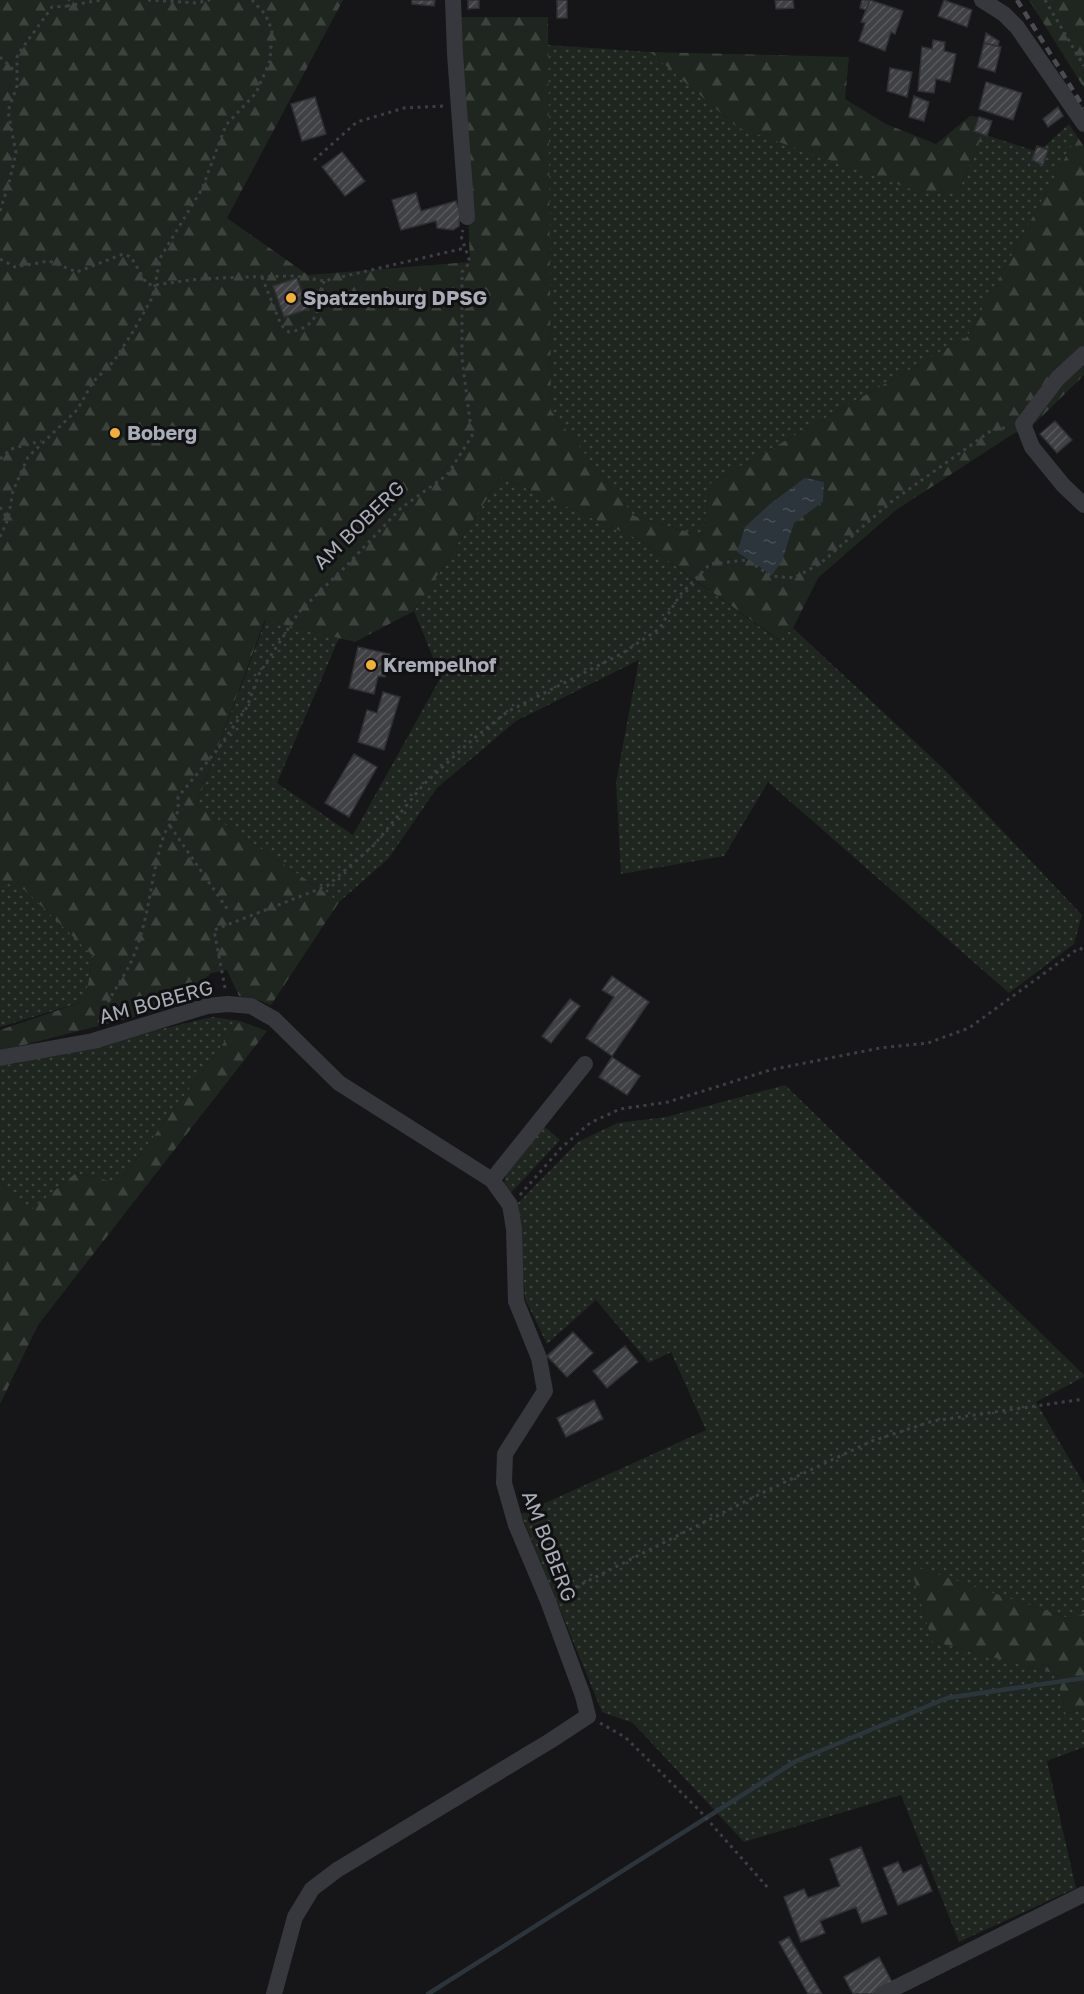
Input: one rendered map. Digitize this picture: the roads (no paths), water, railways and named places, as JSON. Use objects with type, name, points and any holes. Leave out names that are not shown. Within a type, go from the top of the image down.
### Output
[{"type":"street","points":[[453,0],[467,217]]},
{"type":"street","points":[[982,0],[1004,14],[1017,27],[1084,124]]},
{"type":"street","points":[[1084,354],[1058,378],[1023,424],[1032,447],[1063,485],[1084,505]]},
{"type":"street","name":"AM BOBERG","points":[[0,1058],[93,1041],[207,1006],[228,1004],[251,1006],[274,1019],[339,1083],[492,1180],[510,1205],[514,1229],[516,1301],[539,1358],[545,1391],[505,1454],[504,1483],[516,1525],[548,1601],[588,1716],[550,1742],[337,1870],[312,1889],[295,1917],[274,1994]]},
{"type":"street","points":[[492,1180],[585,1064]]},
{"type":"street","points":[[883,1994],[1084,1894]]},
{"type":"water","points":[[805,478],[824,482],[823,502],[794,523],[782,561],[772,575],[737,552],[745,527],[770,504]]},
{"type":"waterway","points":[[428,1994],[796,1761],[947,1698],[1084,1678]]},
{"type":"railway","points":[[1017,0],[1084,108]]},
{"type":"place","name":"Spatzenburg DPSG","points":[[291,298]]},
{"type":"place","name":"Boberg","points":[[115,433]]},
{"type":"place","name":"Krempelhof","points":[[371,665]]}]
